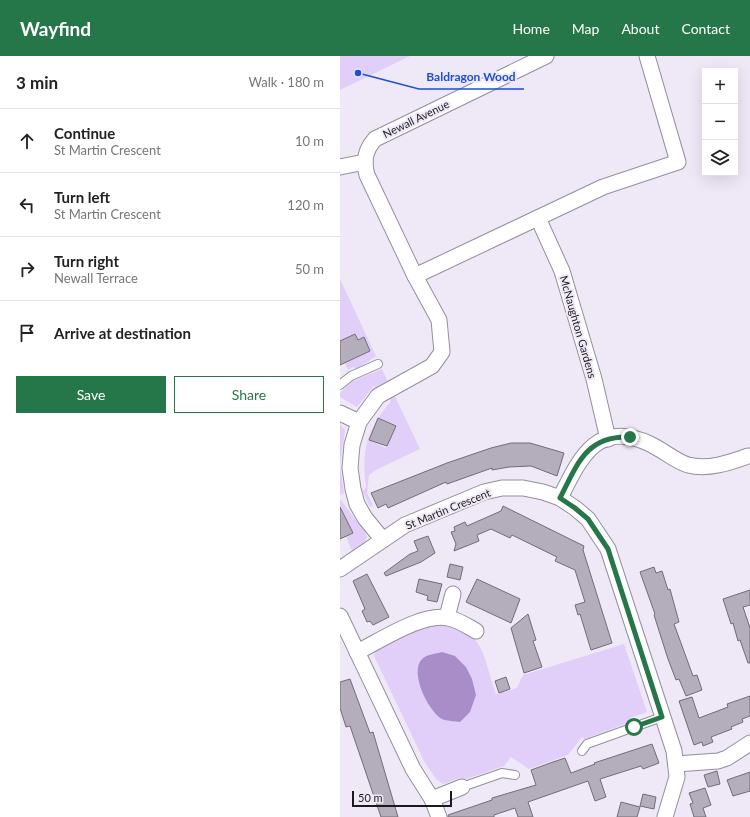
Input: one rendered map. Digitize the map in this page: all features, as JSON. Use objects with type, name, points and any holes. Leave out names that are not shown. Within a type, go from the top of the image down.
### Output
[{"type":"street","name":"Newall Avenue","points":[[365,162],[367,150],[375,139],[546,56]]},
{"type":"street","points":[[415,276],[603,187],[678,162],[647,56]]},
{"type":"street","points":[[340,167],[365,162],[367,175],[415,276],[439,320],[442,352],[432,366],[378,396],[359,422],[352,444],[350,468],[357,504],[365,518],[383,540]]},
{"type":"street","name":"McNaughton Gardens","points":[[538,218],[562,271],[594,379],[608,439]]},
{"type":"street","points":[[340,413],[359,422]]},
{"type":"street","points":[[560,498],[584,454],[595,444],[608,439],[623,437],[637,439],[657,448],[679,461],[698,466],[723,464],[748,456]]},
{"type":"street","name":"St Martin Crescent","points":[[340,569],[405,525],[484,492],[502,488],[523,488],[543,492],[560,498],[575,508],[588,519],[608,549],[674,751],[677,777],[666,817]]},
{"type":"street","points":[[447,617],[453,594]]},
{"type":"street","points":[[340,616],[414,769],[432,799],[439,817]]},
{"type":"street","points":[[357,652],[430,618],[447,617],[461,622],[476,631]]},
{"type":"street","points":[[676,764],[718,761],[727,758],[750,743]]},
{"type":"street","points":[[432,799],[462,787]]},
{"type":"lane","points":[[340,385],[351,376],[378,364]]},
{"type":"lane","points":[[582,751],[587,744],[662,717]]},
{"type":"lane","points":[[462,787],[502,773],[515,775]]},
{"type":"shaded area","points":[[340,56],[410,56],[340,90]]},
{"type":"shaded area","points":[[340,279],[376,356],[357,369],[353,367],[348,370],[340,353]]},
{"type":"shaded area","points":[[382,369],[420,449],[376,470],[369,475],[367,493],[373,505],[370,507],[363,491],[366,487],[364,462],[365,451],[371,431],[376,421],[391,401],[374,386],[357,407],[340,397],[340,393],[353,381]],"holes":[[[379,418],[396,426],[386,448],[369,440]]]},
{"type":"shaded area","points":[[340,424],[345,430],[340,466]]},
{"type":"shaded area","points":[[340,466],[344,493],[340,495]]},
{"type":"shaded area","points":[[340,499],[365,532],[367,537],[365,542],[352,551],[340,521]]},
{"type":"shaded area","points":[[447,623],[470,634],[480,646],[496,694],[517,688],[523,675],[624,644],[647,712],[630,718],[630,722],[585,739],[582,737],[568,755],[529,769],[511,757],[504,766],[461,781],[460,778],[443,784],[436,779],[425,763],[374,656],[376,650],[416,629]]},
{"type":"shaded area","points":[[442,652],[455,656],[466,667],[472,679],[476,695],[470,712],[460,722],[444,720],[437,715],[426,700],[419,682],[419,665],[422,659],[429,655]]},
{"type":"building","points":[[355,334],[358,340],[364,337],[370,351],[340,365],[340,341]]},
{"type":"building","points":[[378,418],[396,426],[387,446],[369,440]]},
{"type":"building","points":[[511,443],[530,443],[564,453],[557,476],[531,466],[509,467],[492,470],[492,468],[447,484],[446,482],[388,508],[386,504],[378,508],[371,493],[447,463]]},
{"type":"building","points":[[503,506],[584,546],[583,550],[612,643],[591,650],[580,614],[578,615],[575,605],[585,602],[575,570],[555,561],[557,557],[512,535],[510,538],[491,529],[477,535],[479,541],[454,551],[456,544],[451,532],[455,531],[454,527],[465,522],[467,526],[501,511]]},
{"type":"building","points":[[340,507],[353,533],[340,539]]},
{"type":"building","points":[[428,536],[435,553],[421,562],[386,576],[384,573],[410,554],[418,551],[414,541]]},
{"type":"building","points":[[450,564],[463,567],[460,580],[447,577]]},
{"type":"building","points":[[654,567],[656,573],[662,571],[668,590],[670,589],[679,622],[674,624],[693,676],[697,675],[702,690],[686,696],[679,679],[676,680],[668,659],[654,615],[655,614],[640,572]]},
{"type":"building","points":[[367,574],[389,617],[373,625],[370,621],[367,622],[362,611],[365,609],[353,581]]},
{"type":"building","points":[[419,579],[442,584],[437,602],[427,600],[428,596],[416,592]]},
{"type":"building","points":[[477,579],[520,599],[511,623],[466,602]]},
{"type":"building","points":[[750,590],[750,605],[743,607],[750,628],[750,663],[748,663],[740,640],[738,641],[733,623],[731,624],[723,599]]},
{"type":"building","points":[[528,614],[536,640],[533,641],[542,667],[524,673],[511,628]]},
{"type":"building","points":[[506,677],[510,689],[499,693],[495,681]]},
{"type":"building","points":[[350,679],[370,733],[373,732],[398,817],[381,817],[350,726],[346,727],[340,708],[340,682]]},
{"type":"building","points":[[750,696],[750,716],[742,719],[743,722],[731,727],[732,729],[711,737],[713,742],[703,746],[702,742],[694,745],[679,701],[692,697],[699,718],[728,707],[727,704]]},
{"type":"building","points":[[652,744],[659,763],[643,769],[641,766],[600,779],[606,797],[595,801],[588,781],[528,802],[533,817],[518,817],[515,808],[494,815],[494,817],[448,817],[448,815],[492,800],[492,798],[536,785],[531,770],[553,762],[565,758],[571,773],[595,764],[594,763]]},
{"type":"building","points":[[717,771],[720,784],[708,787],[704,775]]},
{"type":"building","points":[[750,772],[750,791],[733,796],[727,780]]},
{"type":"building","points":[[705,788],[711,805],[703,808],[706,817],[694,817],[690,804],[693,803],[689,793]]},
{"type":"building","points":[[643,794],[656,797],[654,809],[640,806]]},
{"type":"building","points":[[621,802],[640,807],[637,817],[617,817]]},
{"type":"place","name":"Baldragon Wood","points":[[358,73]]},
{"type":"route","points":[[630,437],[616,437],[608,439],[595,444],[590,448],[578,462],[560,498],[588,519],[600,534],[608,549],[662,717],[634,727]]}]
